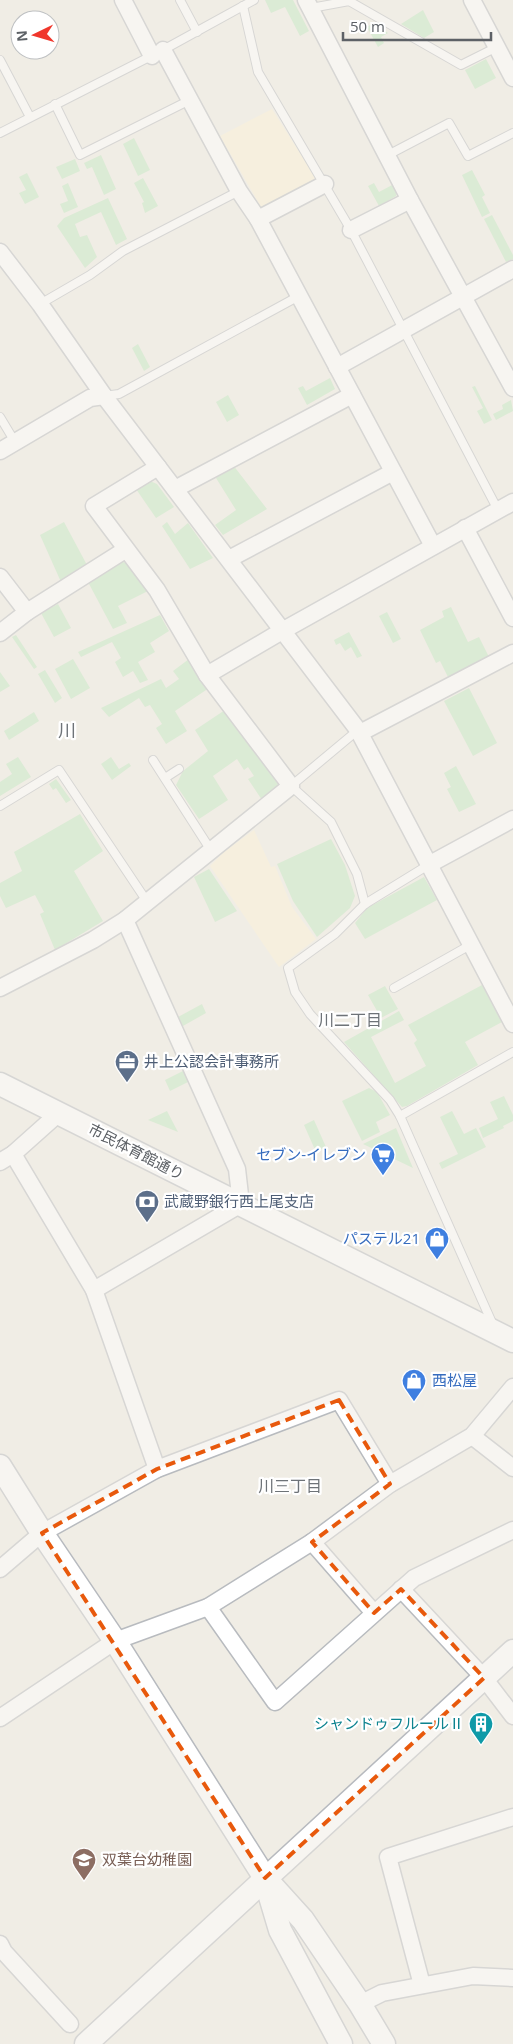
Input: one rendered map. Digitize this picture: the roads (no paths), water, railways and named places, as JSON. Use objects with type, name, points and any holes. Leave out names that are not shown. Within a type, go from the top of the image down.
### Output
[{"type":"street","points":[[123,0],[190,100],[239,191],[258,219],[432,546]]},
{"type":"street","points":[[472,0],[513,78]]},
{"type":"street","points":[[309,4],[386,156],[513,388]]},
{"type":"street","points":[[258,219],[325,184]]},
{"type":"street","points":[[351,230],[410,200]]},
{"type":"street","points":[[0,252],[40,304],[104,396],[359,731],[513,1024]]},
{"type":"street","points":[[337,367],[513,269]]},
{"type":"street","points":[[175,489],[352,395]]},
{"type":"street","points":[[0,451],[90,398],[104,396]]},
{"type":"street","points":[[0,988],[93,940],[125,920],[212,852],[291,786],[207,675],[157,590],[125,550],[94,506],[158,468]]},
{"type":"street","points":[[229,559],[393,472]]},
{"type":"street","points":[[207,675],[432,546],[513,502]]},
{"type":"street","points":[[465,528],[513,618]]},
{"type":"street","points":[[0,633],[27,612],[125,550]]},
{"type":"street","points":[[0,577],[27,612]]},
{"type":"street","points":[[359,731],[513,653]]},
{"type":"street","points":[[430,864],[513,819]]},
{"type":"street","points":[[94,1290],[241,1204],[237,1169],[125,920]]},
{"type":"street","name":"市民体育館通り","points":[[0,1084],[504,1336]]},
{"type":"street","points":[[59,1113],[6,1158],[94,1290],[158,1469]]},
{"type":"street","points":[[0,1718],[115,1640],[208,1607],[312,1542],[390,1484],[472,1436],[513,1387]]},
{"type":"street","points":[[0,1569],[42,1533],[158,1469],[339,1400],[390,1484]]},
{"type":"street","points":[[472,1436],[513,1468]]},
{"type":"street","points":[[0,1466],[42,1533],[115,1640],[265,1878],[303,1920],[360,2004],[384,2044]]},
{"type":"street","points":[[208,1607],[275,1702],[414,1578],[513,1530]]},
{"type":"street","points":[[312,1542],[374,1613]]},
{"type":"street","points":[[401,1589],[484,1678],[513,1716]]},
{"type":"street","points":[[86,2044],[513,1651]]},
{"type":"street","points":[[422,1985],[388,1856],[513,1817]]},
{"type":"street","points":[[265,1878],[280,1930],[341,2044]]},
{"type":"street","points":[[1,1950],[70,2024]]},
{"type":"street","points":[[360,2004],[382,1993],[473,1976],[513,1978]]},
{"type":"lane","points":[[180,0],[197,32]]},
{"type":"lane","points":[[0,132],[158,53],[254,0]]},
{"type":"lane","points":[[309,4],[349,1],[461,65],[496,47]]},
{"type":"lane","points":[[243,6],[258,72],[351,230],[498,510]]},
{"type":"lane","points":[[0,60],[30,117]]},
{"type":"lane","points":[[54,104],[80,155],[190,100]]},
{"type":"lane","points":[[386,156],[449,123],[468,156],[513,133]]},
{"type":"lane","points":[[40,304],[90,275],[123,251],[239,191]]},
{"type":"lane","points":[[104,396],[119,394],[299,296]]},
{"type":"lane","points":[[0,417],[15,442]]},
{"type":"lane","points":[[359,731],[291,786],[331,822],[357,874],[365,904]]},
{"type":"lane","points":[[153,760],[212,852]]},
{"type":"lane","points":[[165,778],[179,769]]},
{"type":"lane","points":[[0,806],[59,770],[148,903]]},
{"type":"lane","points":[[430,864],[365,904],[335,934],[288,968],[295,992],[310,1014],[390,1100],[400,1116],[504,1336]]},
{"type":"lane","points":[[394,988],[472,944]]},
{"type":"lane","points":[[400,1116],[513,1052]]},
{"type":"place","name":"井上公認会計事務所","points":[[127,1083]]},
{"type":"place","name":"セブン-イレブン","points":[[383,1176]]},
{"type":"place","name":"武蔵野銀行西上尾支店","points":[[147,1223]]},
{"type":"place","name":"パステル21","points":[[437,1260]]},
{"type":"place","name":"西松屋","points":[[414,1402]]},
{"type":"place","name":"シャンドゥフルールⅡ","points":[[481,1745]]},
{"type":"place","name":"双葉台幼稚園","points":[[84,1881]]},
{"type":"district","name":"川","points":[[67,731]]},
{"type":"district","name":"川二丁目","points":[[350,1020]]},
{"type":"district","name":"川三丁目","points":[[290,1486]]}]
